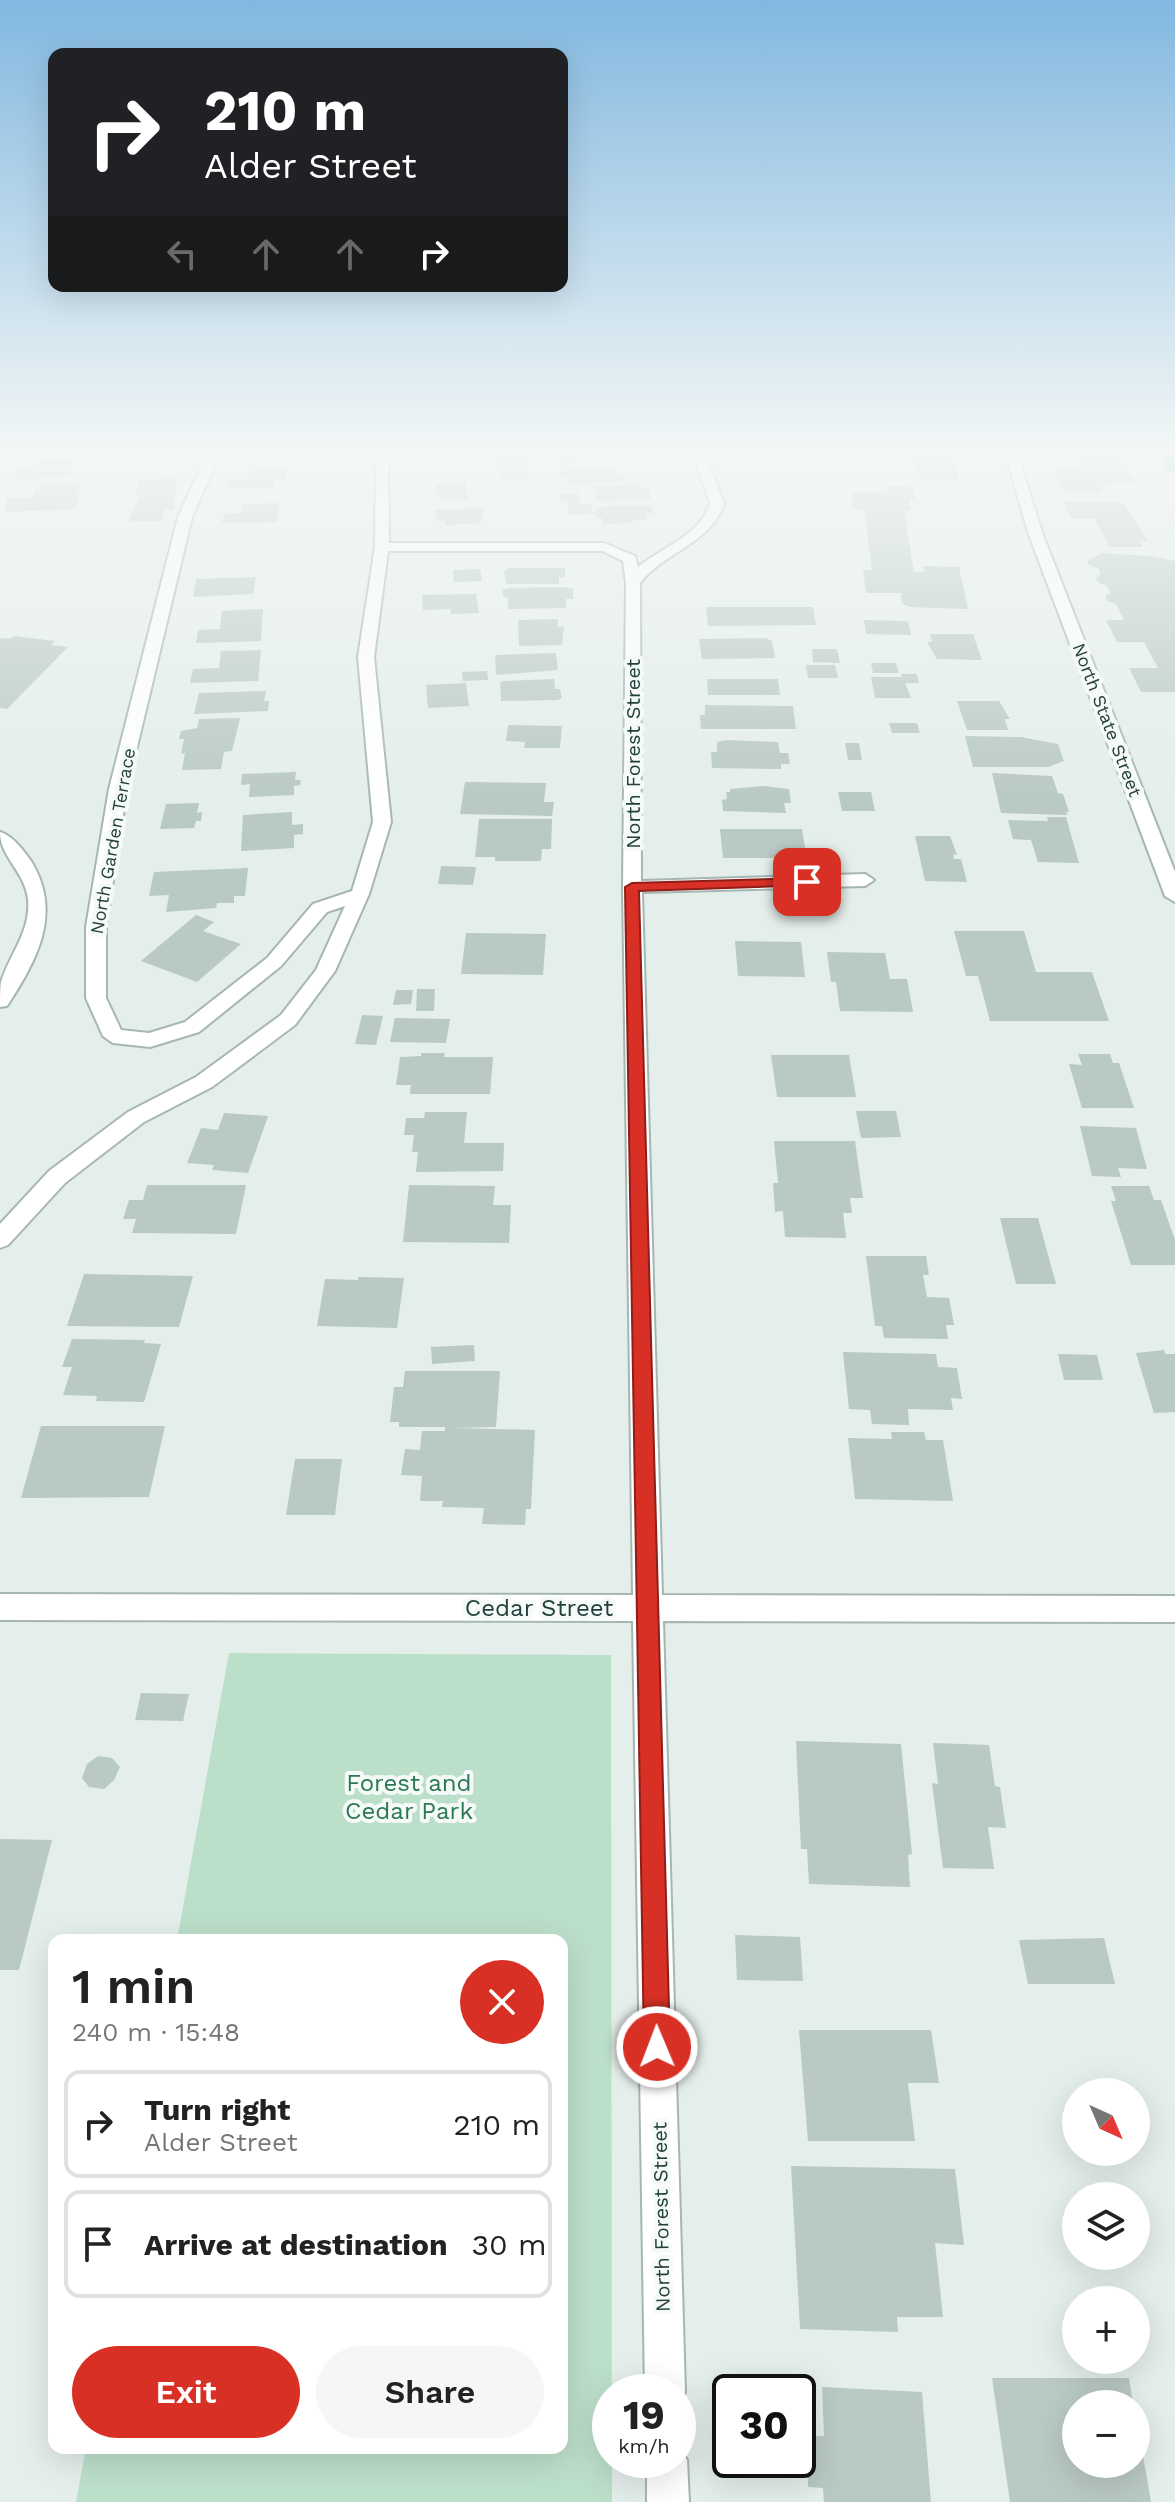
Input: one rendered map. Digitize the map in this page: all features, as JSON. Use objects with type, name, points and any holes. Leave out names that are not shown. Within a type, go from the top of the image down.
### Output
[{"type":"street","name":"North Garden Terrace","points":[[172,570],[118,789],[96,927],[96,998],[113,1036],[150,1040],[192,1027],[274,962],[320,908],[360,894]]},
{"type":"street","points":[[0,1239],[68,1168],[136,1117],[204,1082],[288,1020],[325,971],[360,894],[382,822],[366,657],[379,570]]},
{"type":"street","points":[[631,570],[633,583]]},
{"type":"street","points":[[633,583],[645,570]]},
{"type":"street","name":"North State Street","points":[[1049,570],[1175,896]]},
{"type":"street","name":"North Forest Street","points":[[633,583],[632,887],[665,2374]]},
{"type":"street","points":[[0,837],[26,867],[40,902],[29,951],[0,1001]]},
{"type":"street","points":[[632,887],[865,880]]},
{"type":"street","name":"Cedar Street","points":[[0,1607],[1175,1609]]},
{"type":"street","points":[[667,2478],[668,2502]]},
{"type":"green space","name":"Forest and Cedar Park","points":[[229,1653],[611,1655],[612,2374],[592,2374],[592,2478],[612,2478],[612,2502],[76,2502],[85,2454],[568,2454],[568,1934],[178,1934]]},
{"type":"building","points":[[453,570],[480,570],[482,581],[454,582]]},
{"type":"building","points":[[565,570],[565,577],[559,577],[559,584],[507,584],[504,571]]},
{"type":"building","points":[[863,570],[960,570],[968,609],[909,607],[902,603],[901,593],[866,593]]},
{"type":"building","points":[[1099,570],[1175,570],[1175,692],[1141,692],[1129,668],[1158,668],[1144,642],[1117,642],[1106,620],[1124,620],[1116,604],[1107,601],[1105,596],[1111,593],[1096,578],[1101,574]]},
{"type":"building","points":[[256,577],[253,594],[193,597],[196,579]]},
{"type":"building","points":[[508,588],[573,589],[573,599],[566,599],[566,608],[508,609],[508,597],[503,597],[503,590]]},
{"type":"building","points":[[476,594],[479,613],[451,614],[450,609],[423,610],[422,595]]},
{"type":"building","points":[[706,607],[813,607],[816,625],[708,626]]},
{"type":"building","points":[[263,609],[261,641],[196,643],[198,630],[220,629],[222,611]]},
{"type":"building","points":[[558,619],[558,627],[564,626],[562,645],[519,646],[518,620]]},
{"type":"building","points":[[864,620],[908,621],[911,635],[866,634]]},
{"type":"building","points":[[930,634],[973,634],[982,660],[937,659],[927,642],[932,642]]},
{"type":"building","points":[[14,636],[55,641],[51,645],[68,647],[7,709],[0,708],[0,638],[10,639]]},
{"type":"building","points":[[766,638],[772,641],[775,658],[702,659],[699,639]]},
{"type":"building","points":[[812,649],[837,649],[840,663],[813,662]]},
{"type":"building","points":[[261,650],[258,681],[190,683],[193,669],[219,668],[221,651]]},
{"type":"building","points":[[556,653],[558,670],[496,675],[495,655]]},
{"type":"building","points":[[871,663],[896,663],[899,673],[873,673]]},
{"type":"building","points":[[806,665],[835,665],[838,678],[808,678]]},
{"type":"building","points":[[487,671],[488,680],[463,681],[462,672]]},
{"type":"building","points":[[901,674],[917,674],[919,683],[905,683],[911,698],[875,698],[871,677],[902,677]]},
{"type":"building","points":[[554,679],[555,689],[560,689],[562,698],[501,701],[500,683],[503,681]]},
{"type":"building","points":[[707,679],[778,679],[780,695],[708,695]]},
{"type":"building","points":[[466,683],[469,706],[428,708],[426,685]]},
{"type":"building","points":[[266,691],[264,701],[269,701],[268,711],[194,714],[199,693]]},
{"type":"building","points":[[957,701],[999,701],[1010,719],[1005,719],[1008,730],[967,730]]},
{"type":"building","points":[[705,705],[793,706],[796,729],[701,729],[700,715],[705,715]]},
{"type":"building","points":[[240,718],[232,751],[224,752],[221,769],[182,770],[185,753],[181,754],[184,739],[179,739],[181,731],[197,728],[199,719]]},
{"type":"building","points":[[889,723],[917,723],[920,733],[892,733]]},
{"type":"building","points":[[508,725],[562,726],[560,748],[524,748],[525,742],[506,741]]},
{"type":"building","points":[[965,736],[1021,737],[1058,744],[1064,761],[1048,767],[973,767]]},
{"type":"building","points":[[717,742],[778,742],[780,753],[788,753],[790,764],[781,764],[781,769],[712,768],[711,752],[717,752]]},
{"type":"building","points":[[845,743],[859,743],[862,760],[848,760]]},
{"type":"building","points":[[296,772],[295,780],[301,780],[300,785],[294,786],[294,795],[249,797],[250,784],[241,785],[242,774]]},
{"type":"building","points":[[992,773],[1052,776],[1069,812],[1066,812],[1067,815],[1001,813]]},
{"type":"building","points":[[465,782],[546,783],[544,802],[554,802],[552,816],[460,814]]},
{"type":"building","points":[[765,786],[789,789],[791,803],[784,803],[786,813],[723,811],[722,800],[727,799],[726,792],[730,789]]},
{"type":"building","points":[[838,792],[871,792],[875,811],[842,811]]},
{"type":"building","points":[[199,803],[197,813],[202,812],[201,821],[196,821],[194,828],[160,829],[166,804]]},
{"type":"building","points":[[292,812],[292,825],[303,824],[303,834],[294,835],[294,848],[241,851],[243,815]]},
{"type":"building","points":[[1047,817],[1066,817],[1079,863],[1038,862],[1031,840],[1013,839],[1008,820],[1048,821]]},
{"type":"building","points":[[479,819],[552,819],[551,849],[542,849],[541,861],[495,861],[495,857],[475,857]]},
{"type":"building","points":[[720,829],[802,829],[806,854],[787,854],[787,858],[723,858]]},
{"type":"building","points":[[915,836],[950,836],[957,855],[953,854],[954,859],[961,859],[967,882],[925,881]]},
{"type":"building","points":[[441,866],[476,867],[473,885],[438,884]]},
{"type":"building","points":[[248,868],[245,896],[234,896],[234,903],[217,903],[216,908],[166,912],[169,895],[149,896],[154,872]]},
{"type":"building","points":[[196,915],[214,922],[203,931],[241,944],[197,982],[141,961]]},
{"type":"building","points":[[954,931],[1024,931],[1036,972],[1092,972],[1109,1021],[990,1021],[978,976],[966,976]]},
{"type":"building","points":[[466,933],[546,934],[543,975],[461,974]]},
{"type":"building","points":[[735,941],[801,942],[805,977],[738,976]]},
{"type":"building","points":[[827,952],[885,953],[890,979],[907,979],[913,1012],[840,1011],[836,982],[831,982]]},
{"type":"building","points":[[417,989],[435,989],[434,1011],[416,1011]]},
{"type":"building","points":[[396,990],[413,990],[411,1004],[393,1005]]},
{"type":"building","points":[[362,1015],[383,1016],[376,1045],[355,1044]]},
{"type":"building","points":[[395,1018],[450,1019],[446,1043],[390,1042]]},
{"type":"building","points":[[421,1053],[445,1053],[444,1057],[493,1057],[490,1094],[410,1094],[411,1085],[396,1085],[400,1057],[421,1056]]},
{"type":"building","points":[[1078,1054],[1110,1054],[1113,1063],[1119,1063],[1134,1108],[1082,1108],[1069,1064],[1082,1065]]},
{"type":"building","points":[[771,1055],[849,1055],[856,1097],[777,1097]]},
{"type":"building","points":[[856,1111],[896,1111],[901,1137],[861,1138]]},
{"type":"building","points":[[425,1112],[467,1112],[464,1143],[504,1143],[503,1171],[416,1172],[418,1152],[412,1152],[414,1135],[404,1135],[406,1118],[424,1118]]},
{"type":"building","points":[[224,1113],[268,1116],[248,1173],[212,1170],[214,1165],[187,1163],[201,1128],[218,1130]]},
{"type":"building","points":[[1080,1126],[1136,1128],[1147,1169],[1118,1168],[1121,1177],[1092,1176]]},
{"type":"building","points":[[774,1141],[855,1141],[863,1198],[850,1198],[852,1213],[843,1213],[846,1238],[785,1237],[783,1211],[775,1212],[773,1183],[778,1183]]},
{"type":"building","points":[[147,1185],[246,1185],[236,1234],[132,1233],[136,1219],[123,1219],[129,1200],[143,1200]]},
{"type":"building","points":[[409,1185],[495,1186],[493,1205],[511,1205],[509,1243],[403,1242]]},
{"type":"building","points":[[1111,1186],[1149,1186],[1154,1200],[1161,1200],[1175,1240],[1175,1265],[1131,1265],[1111,1201],[1116,1201]]},
{"type":"building","points":[[1000,1218],[1038,1218],[1056,1284],[1016,1284]]},
{"type":"building","points":[[866,1256],[926,1256],[929,1275],[923,1275],[927,1297],[949,1298],[954,1325],[946,1325],[948,1339],[884,1338],[882,1326],[875,1326]]},
{"type":"building","points":[[84,1274],[193,1276],[179,1327],[67,1326]]},
{"type":"building","points":[[358,1277],[404,1278],[397,1328],[317,1326],[325,1279],[358,1280]]},
{"type":"building","points":[[72,1339],[145,1340],[144,1343],[161,1344],[144,1402],[96,1401],[97,1396],[63,1395],[72,1367],[62,1367]]},
{"type":"building","points":[[474,1345],[475,1361],[432,1364],[431,1347]]},
{"type":"building","points":[[1164,1350],[1165,1354],[1175,1354],[1175,1412],[1154,1413],[1136,1353]]},
{"type":"building","points":[[843,1352],[936,1354],[938,1367],[957,1368],[962,1399],[951,1398],[953,1410],[908,1409],[909,1425],[872,1424],[870,1410],[849,1409]]},
{"type":"building","points":[[1058,1354],[1097,1355],[1103,1380],[1064,1380]]},
{"type":"building","points":[[405,1371],[500,1371],[496,1427],[454,1428],[535,1430],[531,1509],[526,1509],[525,1525],[482,1524],[484,1508],[442,1507],[443,1501],[420,1501],[422,1476],[401,1475],[405,1449],[420,1450],[422,1431],[445,1431],[445,1427],[399,1427],[399,1422],[390,1422],[394,1387],[403,1387]]},
{"type":"building","points":[[41,1426],[165,1426],[149,1497],[21,1498]]},
{"type":"building","points":[[891,1432],[924,1432],[926,1440],[943,1440],[953,1501],[855,1499],[848,1438],[892,1439]]},
{"type":"building","points":[[295,1459],[342,1459],[335,1515],[286,1515]]},
{"type":"building","points":[[141,1693],[189,1694],[183,1721],[135,1720]]},
{"type":"building","points":[[796,1741],[901,1744],[912,1854],[908,1855],[910,1887],[809,1884],[807,1849],[801,1849]]},
{"type":"building","points":[[933,1743],[989,1745],[1006,1828],[988,1827],[994,1869],[943,1868],[932,1783],[938,1784]]},
{"type":"building","points":[[98,1756],[112,1758],[120,1767],[114,1780],[104,1789],[89,1787],[82,1778],[87,1764]]},
{"type":"building","points":[[0,1839],[52,1840],[19,1970],[0,1970]]},
{"type":"building","points":[[735,1935],[800,1937],[803,1981],[737,1980]]},
{"type":"building","points":[[1104,1938],[1115,1984],[1028,1984],[1019,1940]]},
{"type":"building","points":[[799,2030],[931,2030],[939,2083],[908,2083],[915,2141],[808,2141]]},
{"type":"building","points":[[791,2166],[955,2169],[964,2245],[935,2243],[943,2317],[897,2317],[898,2332],[800,2329]]},
{"type":"building","points":[[992,2378],[1129,2378],[1131,2390],[1062,2390],[1062,2478],[1147,2478],[1151,2502],[1010,2502]]},
{"type":"building","points":[[822,2387],[922,2392],[931,2502],[824,2502],[823,2488],[808,2487],[808,2478],[816,2478],[816,2436],[824,2436]]},
{"type":"route","points":[[657,2047],[632,887],[807,882]]}]
